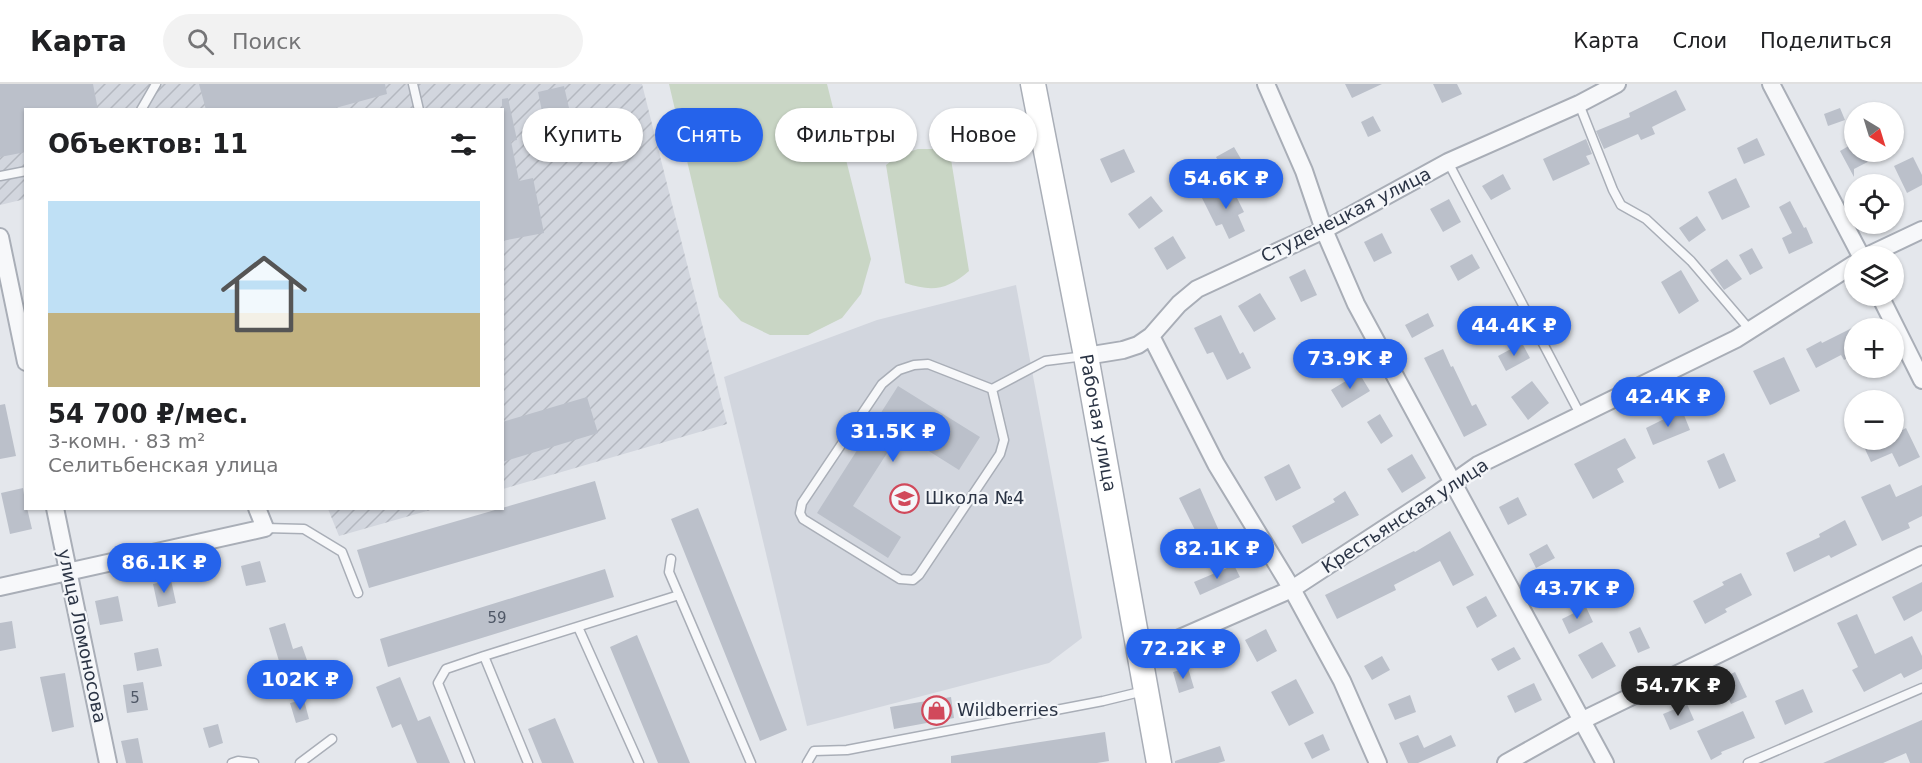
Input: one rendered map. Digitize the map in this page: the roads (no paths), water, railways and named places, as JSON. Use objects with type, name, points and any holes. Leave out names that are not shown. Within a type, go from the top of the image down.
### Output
[{"type":"street","name":"Рабочая улица","points":[[1033,84],[1086,356],[1159,763]]},
{"type":"street","points":[[1266,84],[1304,171],[1324,230],[1356,304],[1605,763]]},
{"type":"street","name":"Студенецкая улица","points":[[1086,356],[1138,345],[1151,336],[1179,304],[1197,289],[1324,230],[1448,162],[1579,104],[1617,84]]},
{"type":"street","points":[[1771,84],[1856,246]]},
{"type":"street","points":[[1888,246],[1922,230]]},
{"type":"street","points":[[0,237],[24,352]]},
{"type":"street","name":"Крестьянская улица","points":[[1141,655],[1292,589],[1478,465],[1736,339],[1844,270]]},
{"type":"street","points":[[1885,306],[1922,380]]},
{"type":"street","points":[[1151,336],[1216,464],[1292,589],[1342,681],[1378,763]]},
{"type":"street","name":"улица Ломоносова","points":[[55,510],[108,763]]},
{"type":"street","points":[[0,587],[265,528],[258,510]]},
{"type":"street","points":[[1506,763],[1581,721],[1922,555]]},
{"type":"lane","points":[[142,108],[156,84]]},
{"type":"lane","points":[[413,84],[419,108]]},
{"type":"lane","points":[[1579,104],[1621,205],[1646,219],[1691,261],[1750,330]]},
{"type":"lane","points":[[1448,162],[1581,416]]},
{"type":"lane","points":[[0,176],[24,171]]},
{"type":"lane","points":[[992,389],[1004,440],[1000,454],[919,575],[913,580],[900,579],[803,519],[800,513],[802,503],[882,384],[899,370],[914,365],[928,364],[992,389],[1045,361],[1086,356]]},
{"type":"lane","points":[[265,528],[304,529],[342,552],[358,593]]},
{"type":"lane","points":[[671,559],[669,572],[752,763]]},
{"type":"lane","points":[[470,763],[438,683],[446,669],[679,596]]},
{"type":"lane","points":[[578,627],[639,763]]},
{"type":"lane","points":[[484,656],[528,763]]},
{"type":"lane","points":[[1748,763],[1922,688]]},
{"type":"lane","points":[[807,763],[814,751],[847,750],[1103,701],[1147,690]]},
{"type":"lane","points":[[300,763],[332,739]]},
{"type":"lane","points":[[232,763],[238,761],[254,763]]},
{"type":"place","name":"Школа №4","points":[[904,498]]},
{"type":"place","name":"Wildberries","points":[[936,710]]}]
